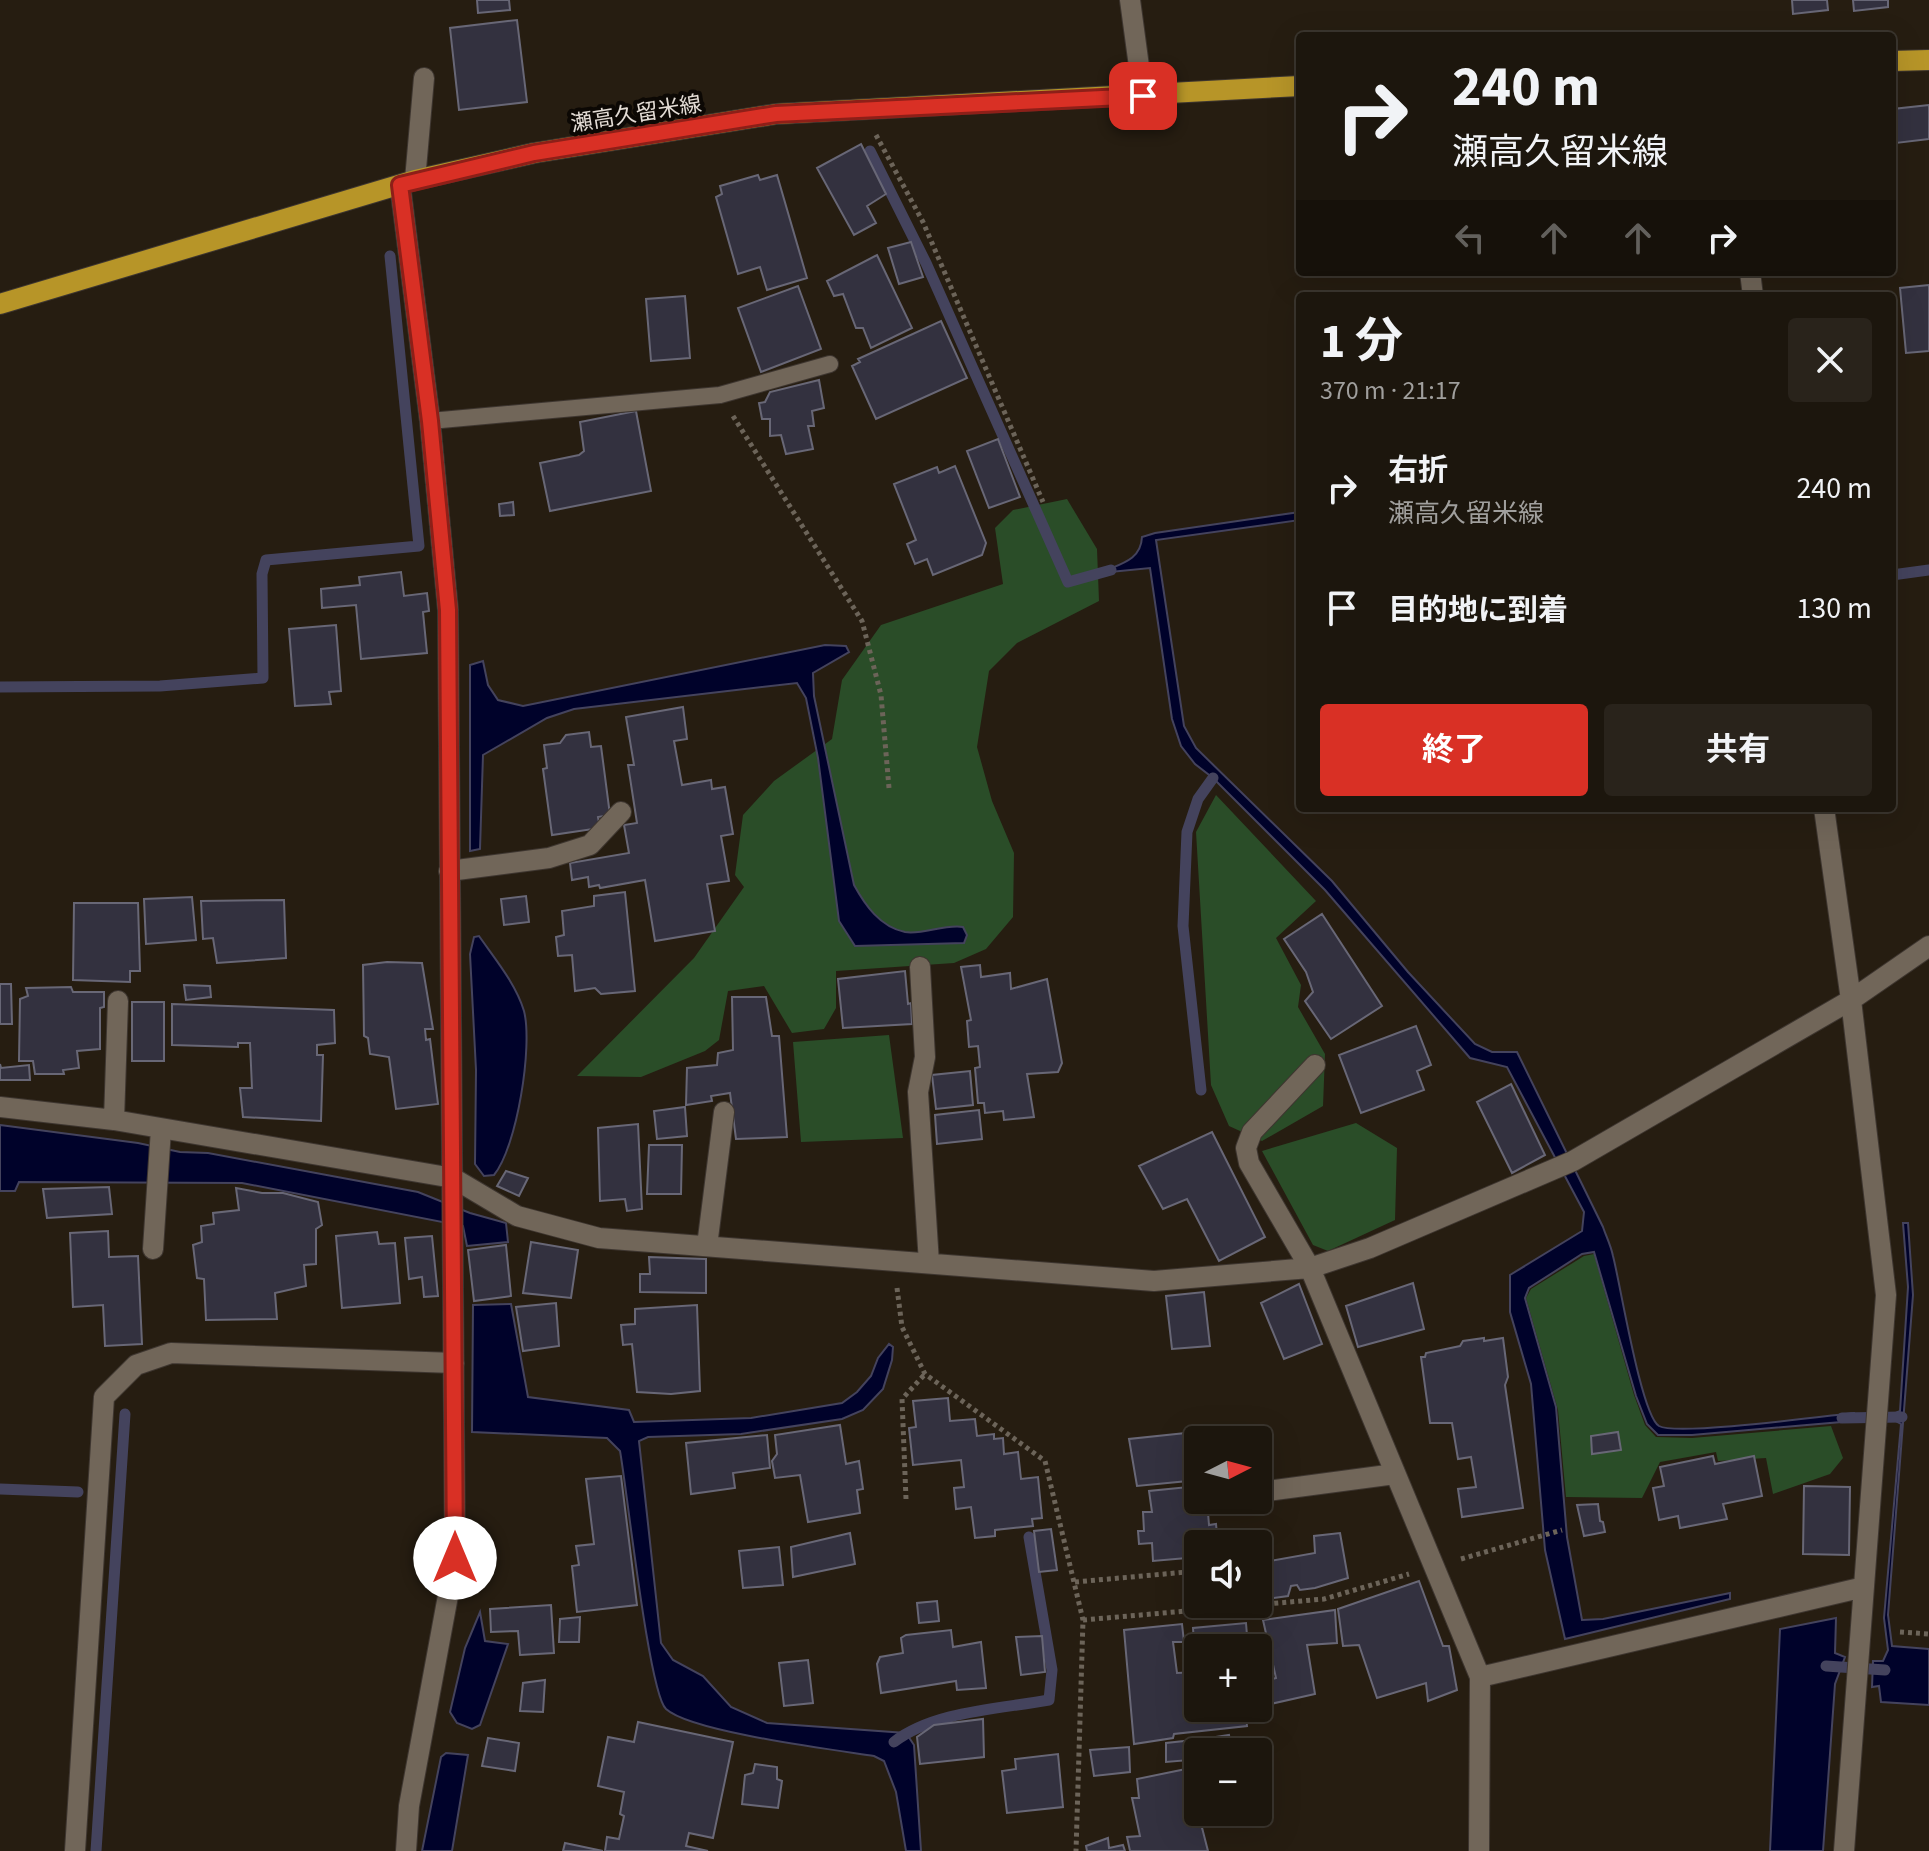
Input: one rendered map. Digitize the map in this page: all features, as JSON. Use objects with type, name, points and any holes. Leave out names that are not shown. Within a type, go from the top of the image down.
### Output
[{"type":"main road","points":[[1896,61],[1929,60]]},
{"type":"main road","name":"瀬高久留米線","points":[[0,304],[407,182],[534,153],[776,114],[1296,86]]},
{"type":"street","points":[[1130,0],[1143,96]]},
{"type":"street","points":[[406,1851],[409,1806],[455,1558],[448,610],[407,182],[424,78]]},
{"type":"street","points":[[449,871],[549,858],[590,845],[621,812]]},
{"type":"street","points":[[1825,812],[1851,1000],[1886,1295],[1844,1851]]},
{"type":"street","points":[[0,1107],[114,1120],[161,1137],[453,1178],[517,1216],[599,1238],[1154,1281],[1310,1268],[1370,1248],[1573,1161],[1851,1000],[1929,946]]},
{"type":"street","points":[[920,967],[925,1057],[918,1092],[929,1263]]},
{"type":"street","points":[[114,1120],[118,1001]]},
{"type":"street","points":[[1315,1065],[1252,1132],[1246,1148],[1249,1163],[1310,1268],[1480,1677],[1479,1851]]},
{"type":"street","points":[[707,1246],[724,1112]]},
{"type":"street","points":[[153,1249],[161,1137]]},
{"type":"street","points":[[75,1851],[104,1397],[136,1365],[171,1353],[454,1363]]},
{"type":"street","points":[[1272,1490],[1395,1474]]},
{"type":"street","points":[[1480,1677],[1864,1587]]},
{"type":"lane","points":[[430,421],[720,395],[830,364]]},
{"type":"path","points":[[863,110],[923,222],[1043,502]]},
{"type":"path","points":[[720,395],[862,621],[881,695],[889,788]]},
{"type":"path","points":[[894,1260],[902,1327],[925,1374],[1045,1461],[1083,1620],[1076,1851]]},
{"type":"path","points":[[906,1499],[902,1399],[925,1374]]},
{"type":"path","points":[[1083,1620],[1324,1599],[1562,1530]]},
{"type":"path","points":[[1075,1582],[1184,1572]]},
{"type":"path","points":[[1900,1632],[1929,1634]]},
{"type":"green space","points":[[1067,499],[1097,549],[1099,601],[1017,643],[989,671],[977,747],[992,801],[1014,853],[1013,917],[986,949],[954,963],[836,971],[836,1008],[824,1029],[792,1033],[764,986],[728,991],[719,1040],[705,1051],[641,1077],[577,1076],[694,958],[744,887],[735,875],[743,815],[774,781],[832,739],[842,680],[881,625],[1003,584],[995,528],[1013,510]]},
{"type":"green space","points":[[1216,795],[1316,901],[1276,938],[1301,985],[1298,1007],[1325,1054],[1323,1106],[1262,1141],[1229,1126],[1211,1085],[1196,832]]},
{"type":"green space","points":[[889,1035],[903,1138],[801,1142],[793,1042]]},
{"type":"green space","points":[[1356,1123],[1397,1148],[1395,1220],[1328,1251],[1313,1245],[1262,1151]]},
{"type":"green space","points":[[1594,1254],[1634,1395],[1645,1425],[1656,1437],[1692,1438],[1831,1426],[1843,1458],[1830,1474],[1773,1494],[1766,1458],[1718,1461],[1716,1452],[1660,1462],[1642,1498],[1566,1497],[1558,1410],[1526,1298],[1531,1289],[1584,1256]]},
{"type":"water","points":[[1296,513],[1296,521],[1156,540],[1184,726],[1196,748],[1332,881],[1408,972],[1475,1044],[1492,1052],[1517,1052],[1603,1227],[1612,1252],[1638,1374],[1652,1417],[1659,1426],[1693,1429],[1854,1413],[1853,1421],[1692,1435],[1658,1435],[1647,1424],[1636,1396],[1594,1252],[1582,1254],[1529,1288],[1525,1298],[1556,1407],[1567,1537],[1582,1620],[1603,1619],[1730,1593],[1730,1599],[1565,1639],[1545,1550],[1531,1384],[1510,1312],[1510,1275],[1582,1231],[1584,1212],[1507,1067],[1470,1058],[1325,890],[1213,778],[1195,764],[1181,746],[1172,719],[1150,568],[1100,573],[1128,561],[1138,551],[1142,537]]},
{"type":"water","points":[[825,645],[846,646],[849,652],[813,673],[814,696],[854,885],[868,907],[888,925],[912,933],[963,927],[967,935],[964,943],[855,946],[839,921],[818,758],[806,698],[797,683],[574,709],[547,718],[483,755],[480,849],[470,851],[470,665],[483,661],[488,685],[498,700],[523,706]]},
{"type":"water","points":[[479,936],[516,991],[526,1027],[525,1071],[510,1142],[494,1175],[484,1176],[475,1164],[476,1070],[470,954],[474,937]]},
{"type":"water","points":[[0,1125],[138,1143],[180,1152],[208,1153],[418,1192],[470,1213],[506,1223],[508,1242],[467,1246],[463,1226],[242,1183],[19,1182],[15,1191],[0,1191]]},
{"type":"water","points":[[1903,1223],[1908,1223],[1913,1295],[1888,1615],[1892,1646],[1929,1649],[1929,1705],[1881,1702],[1879,1686],[1872,1687],[1873,1661],[1883,1661],[1888,1650],[1884,1618],[1901,1424],[1894,1420],[1893,1414],[1900,1411],[1908,1287]]},
{"type":"water","points":[[511,1304],[528,1397],[629,1410],[634,1422],[751,1418],[842,1403],[871,1376],[878,1358],[889,1344],[893,1347],[883,1389],[863,1410],[842,1419],[741,1434],[648,1437],[639,1441],[661,1643],[673,1660],[703,1676],[731,1707],[767,1723],[906,1733],[914,1745],[921,1851],[906,1851],[896,1792],[884,1761],[874,1756],[733,1732],[704,1725],[666,1709],[659,1695],[646,1631],[620,1451],[607,1438],[472,1432],[473,1305]]},
{"type":"water","points":[[480,1612],[485,1641],[508,1644],[480,1725],[472,1729],[457,1723],[450,1712],[465,1648]]},
{"type":"water","points":[[1836,1618],[1835,1653],[1845,1657],[1835,1684],[1823,1851],[1770,1851],[1780,1629]]},
{"type":"water","points":[[446,1753],[468,1755],[452,1851],[422,1851],[441,1757]]},
{"type":"building","points":[[477,0],[509,0],[510,10],[478,13]]},
{"type":"building","points":[[1792,0],[1827,0],[1828,10],[1793,14]]},
{"type":"building","points":[[1853,0],[1888,0],[1888,7],[1854,11]]},
{"type":"building","points":[[517,20],[527,102],[459,110],[450,28]]},
{"type":"building","points":[[1929,105],[1929,139],[1896,143],[1896,109]]},
{"type":"building","points":[[861,144],[886,194],[867,206],[876,223],[854,235],[817,168]]},
{"type":"building","points":[[758,175],[760,180],[777,175],[807,278],[767,290],[760,267],[738,274],[716,197],[722,194],[720,186]]},
{"type":"building","points":[[911,242],[923,277],[899,284],[888,248]]},
{"type":"building","points":[[877,255],[912,328],[871,348],[863,328],[856,328],[843,294],[834,296],[827,281]]},
{"type":"building","points":[[1929,285],[1929,351],[1906,353],[1900,288]]},
{"type":"building","points":[[798,286],[821,349],[761,372],[738,308]]},
{"type":"building","points":[[685,296],[690,358],[651,361],[646,299]]},
{"type":"building","points":[[941,321],[967,378],[876,419],[852,366],[860,362],[858,359]]},
{"type":"building","points":[[819,380],[824,408],[812,411],[814,426],[808,426],[813,449],[786,454],[781,435],[770,436],[770,419],[762,419],[759,403],[765,402],[770,392]]},
{"type":"building","points":[[636,411],[651,491],[550,511],[540,463],[579,455],[584,451],[580,422]]},
{"type":"building","points":[[998,439],[1020,497],[989,508],[967,451]]},
{"type":"building","points":[[955,466],[986,543],[982,555],[933,575],[927,559],[915,564],[907,544],[916,540],[894,484],[937,467],[939,473]]},
{"type":"building","points":[[513,502],[514,515],[500,516],[499,504]]},
{"type":"building","points":[[401,572],[404,596],[427,593],[429,611],[423,612],[427,653],[361,659],[356,605],[322,608],[321,589],[360,585],[359,577]]},
{"type":"building","points":[[336,625],[341,691],[329,692],[331,704],[295,706],[289,629]]},
{"type":"building","points":[[683,707],[687,739],[674,741],[682,785],[711,780],[712,789],[725,787],[733,834],[721,836],[729,881],[707,884],[715,931],[655,941],[645,880],[589,887],[588,877],[572,880],[570,863],[629,853],[624,825],[637,823],[628,765],[634,765],[626,717]]},
{"type":"building","points":[[589,732],[591,747],[601,746],[610,815],[598,817],[600,828],[552,835],[543,769],[547,768],[544,745],[560,743],[566,735]]},
{"type":"building","points":[[625,892],[635,991],[601,994],[595,988],[575,991],[572,955],[558,956],[556,937],[564,935],[562,911],[594,906],[594,896]]},
{"type":"building","points":[[526,896],[529,922],[504,925],[501,899]]},
{"type":"building","points":[[192,897],[196,940],[146,944],[144,899]]},
{"type":"building","points":[[284,900],[286,958],[217,963],[213,938],[203,939],[201,901]]},
{"type":"building","points":[[74,903],[138,903],[140,971],[130,971],[130,982],[73,980]]},
{"type":"building","points":[[1322,914],[1382,1006],[1331,1039],[1305,1001],[1313,992],[1306,972],[1284,939]]},
{"type":"building","points":[[422,963],[433,1029],[425,1029],[426,1040],[430,1039],[438,1104],[396,1109],[389,1057],[370,1054],[368,1038],[364,1036],[363,965]]},
{"type":"building","points":[[980,965],[981,977],[1010,973],[1011,989],[1047,979],[1062,1063],[1058,1072],[1027,1074],[1034,1117],[1004,1120],[1003,1111],[985,1113],[984,1103],[978,1103],[975,1068],[980,1067],[978,1046],[969,1047],[967,1021],[971,1020],[961,967]]},
{"type":"building","points":[[905,971],[912,1024],[843,1028],[838,979]]},
{"type":"building","points":[[0,984],[11,984],[12,1024],[0,1024]]},
{"type":"building","points":[[184,985],[210,986],[211,997],[186,1000]]},
{"type":"building","points":[[71,987],[73,992],[104,992],[104,1007],[100,1008],[100,1049],[77,1051],[79,1068],[63,1070],[64,1074],[35,1074],[33,1061],[19,1061],[20,999],[28,996],[26,988]]},
{"type":"building","points":[[732,997],[766,997],[772,1036],[779,1036],[787,1137],[736,1139],[730,1093],[711,1096],[712,1101],[686,1105],[687,1068],[717,1065],[718,1053],[733,1050]]},
{"type":"building","points":[[132,1002],[164,1002],[164,1061],[132,1061]]},
{"type":"building","points":[[172,1004],[334,1010],[335,1043],[317,1045],[317,1055],[323,1055],[321,1121],[243,1117],[240,1088],[252,1088],[250,1043],[238,1043],[238,1047],[172,1045]]},
{"type":"building","points":[[1416,1026],[1431,1065],[1417,1071],[1424,1090],[1361,1113],[1339,1055]]},
{"type":"building","points":[[0,1064],[1,1068],[29,1065],[30,1080],[0,1080]]},
{"type":"building","points":[[970,1071],[973,1105],[936,1109],[932,1075]]},
{"type":"building","points":[[1511,1084],[1545,1155],[1512,1173],[1477,1102]]},
{"type":"building","points":[[685,1107],[687,1136],[657,1139],[654,1111]]},
{"type":"building","points":[[979,1110],[982,1139],[937,1144],[935,1115]]},
{"type":"building","points":[[638,1124],[642,1209],[627,1211],[625,1199],[600,1201],[598,1128]]},
{"type":"building","points":[[1212,1132],[1265,1237],[1219,1261],[1187,1199],[1163,1209],[1139,1166]]},
{"type":"building","points":[[649,1145],[682,1145],[681,1194],[647,1194]]},
{"type":"building","points":[[506,1171],[528,1178],[519,1196],[497,1186]]},
{"type":"building","points":[[109,1187],[112,1214],[47,1218],[43,1189]]},
{"type":"building","points":[[236,1188],[283,1193],[318,1202],[322,1225],[316,1229],[316,1264],[304,1265],[306,1286],[275,1293],[277,1319],[206,1320],[204,1279],[197,1278],[193,1245],[202,1242],[201,1226],[214,1224],[213,1213],[239,1210]]},
{"type":"building","points":[[108,1231],[109,1257],[138,1256],[142,1344],[105,1346],[103,1305],[73,1307],[70,1233]]},
{"type":"building","points":[[377,1232],[379,1244],[395,1243],[400,1303],[342,1308],[336,1236]]},
{"type":"building","points":[[432,1236],[438,1296],[424,1297],[422,1277],[409,1279],[405,1238]]},
{"type":"building","points":[[531,1242],[578,1250],[571,1298],[523,1293]]},
{"type":"building","points":[[506,1245],[511,1296],[474,1301],[468,1250]]},
{"type":"building","points":[[649,1257],[706,1259],[706,1293],[640,1292],[640,1274],[650,1274]]},
{"type":"building","points":[[1413,1283],[1424,1329],[1358,1347],[1346,1306]]},
{"type":"building","points":[[1299,1284],[1322,1344],[1284,1359],[1261,1303]]},
{"type":"building","points":[[1204,1292],[1210,1346],[1172,1349],[1166,1296]]},
{"type":"building","points":[[556,1303],[559,1346],[523,1351],[516,1307]]},
{"type":"building","points":[[697,1305],[700,1391],[671,1394],[637,1392],[632,1344],[623,1345],[621,1325],[635,1324],[635,1309]]},
{"type":"building","points":[[1484,1338],[1484,1341],[1503,1338],[1508,1377],[1505,1385],[1523,1508],[1462,1517],[1458,1489],[1476,1487],[1471,1457],[1458,1459],[1452,1423],[1430,1423],[1421,1357],[1425,1357],[1426,1353],[1460,1346],[1463,1341]]},
{"type":"building","points":[[948,1398],[950,1421],[975,1419],[977,1436],[994,1434],[994,1439],[1003,1438],[1004,1454],[1018,1452],[1021,1479],[1038,1477],[1042,1518],[1032,1519],[1033,1526],[995,1530],[995,1536],[975,1538],[971,1507],[956,1509],[954,1488],[964,1487],[961,1460],[913,1465],[909,1428],[916,1427],[913,1401]]},
{"type":"building","points":[[840,1425],[846,1464],[859,1461],[863,1489],[857,1490],[860,1513],[808,1522],[800,1475],[775,1478],[772,1461],[777,1454],[775,1435]]},
{"type":"building","points":[[1618,1432],[1621,1450],[1592,1454],[1591,1436]]},
{"type":"building","points":[[1184,1433],[1184,1481],[1137,1486],[1129,1439]]},
{"type":"building","points":[[767,1435],[770,1468],[733,1473],[735,1488],[691,1494],[686,1443]]},
{"type":"building","points":[[1713,1456],[1715,1464],[1754,1456],[1762,1496],[1723,1504],[1727,1519],[1680,1528],[1678,1516],[1659,1520],[1653,1488],[1664,1486],[1660,1467]]},
{"type":"building","points":[[621,1476],[637,1605],[577,1612],[572,1566],[579,1565],[576,1546],[594,1544],[586,1479]]},
{"type":"building","points":[[1804,1486],[1850,1487],[1849,1555],[1803,1554]]},
{"type":"building","points":[[1184,1487],[1184,1514],[1208,1514],[1209,1525],[1216,1524],[1217,1530],[1184,1530],[1184,1558],[1153,1561],[1152,1543],[1139,1544],[1138,1531],[1144,1531],[1143,1512],[1152,1512],[1149,1491]]},
{"type":"building","points":[[1598,1504],[1605,1532],[1584,1536],[1577,1505]]},
{"type":"building","points":[[1051,1529],[1057,1570],[1039,1572],[1034,1531]]},
{"type":"building","points":[[850,1533],[855,1564],[793,1577],[791,1547]]},
{"type":"building","points":[[1340,1533],[1348,1578],[1315,1588],[1300,1590],[1297,1585],[1291,1586],[1288,1596],[1272,1598],[1272,1561],[1315,1553],[1314,1536]]},
{"type":"building","points":[[779,1547],[783,1585],[743,1588],[739,1551]]},
{"type":"building","points":[[1419,1581],[1443,1646],[1449,1646],[1457,1690],[1428,1701],[1426,1683],[1377,1698],[1359,1645],[1343,1646],[1338,1609]]},
{"type":"building","points":[[937,1601],[939,1621],[919,1623],[917,1603]]},
{"type":"building","points":[[551,1605],[554,1653],[520,1655],[518,1631],[491,1632],[490,1609]]},
{"type":"building","points":[[1335,1610],[1337,1643],[1307,1645],[1315,1694],[1272,1704],[1272,1679],[1276,1678],[1272,1634],[1266,1634],[1263,1620]]},
{"type":"building","points":[[580,1617],[579,1642],[559,1642],[560,1619]]},
{"type":"building","points":[[1246,1623],[1247,1634],[1193,1634],[1193,1628]]},
{"type":"building","points":[[1182,1624],[1184,1642],[1173,1642],[1177,1673],[1184,1673],[1184,1722],[1247,1722],[1247,1726],[1174,1734],[1173,1738],[1134,1744],[1124,1630]]},
{"type":"building","points":[[951,1630],[953,1647],[981,1642],[986,1688],[957,1690],[956,1681],[881,1693],[877,1664],[880,1657],[903,1653],[901,1638]]},
{"type":"building","points":[[1042,1636],[1045,1672],[1021,1675],[1016,1637]]},
{"type":"building","points":[[808,1660],[813,1703],[784,1706],[779,1663]]},
{"type":"building","points":[[545,1680],[543,1712],[520,1711],[523,1683]]},
{"type":"building","points":[[983,1719],[984,1757],[920,1764],[917,1737],[934,1725]]},
{"type":"building","points":[[638,1722],[733,1742],[713,1838],[689,1833],[686,1846],[708,1851],[605,1851],[607,1837],[619,1839],[624,1816],[620,1814],[624,1792],[598,1786],[608,1737],[634,1742]]},
{"type":"building","points":[[488,1738],[519,1743],[515,1771],[482,1766]]},
{"type":"building","points":[[1184,1741],[1184,1760],[1166,1762],[1166,1743]]},
{"type":"building","points":[[1129,1747],[1130,1772],[1094,1776],[1090,1750]]},
{"type":"building","points":[[1058,1754],[1063,1807],[1007,1813],[1002,1771],[1016,1769],[1015,1759]]},
{"type":"building","points":[[755,1764],[777,1767],[777,1779],[782,1781],[778,1808],[742,1804],[745,1775],[753,1773]]},
{"type":"building","points":[[1184,1769],[1184,1826],[1202,1826],[1208,1851],[1130,1851],[1127,1837],[1140,1836],[1132,1798],[1139,1798],[1137,1779]]},
{"type":"building","points":[[1108,1838],[1109,1848],[1123,1845],[1125,1851],[1087,1851],[1086,1846]]},
{"type":"building","points":[[565,1843],[603,1851],[563,1851]]},
{"type":"waterway","points":[[870,151],[926,263],[1068,582],[1111,570]]},
{"type":"waterway","points":[[0,687],[160,686],[263,678],[262,574],[266,560],[419,546],[390,256]]},
{"type":"waterway","points":[[1896,574],[1929,570]]},
{"type":"waterway","points":[[1201,1090],[1183,926],[1187,832],[1198,799],[1213,778]]},
{"type":"waterway","points":[[96,1851],[125,1414]]},
{"type":"waterway","points":[[1842,1418],[1902,1417]]},
{"type":"waterway","points":[[0,1489],[78,1492]]},
{"type":"waterway","points":[[894,1742],[948,1717],[1049,1700],[1052,1670],[1029,1537]]},
{"type":"waterway","points":[[1826,1666],[1885,1670]]},
{"type":"route","points":[[455,1558],[448,610],[430,421],[400,185],[534,153],[776,114],[1143,96]]}]
